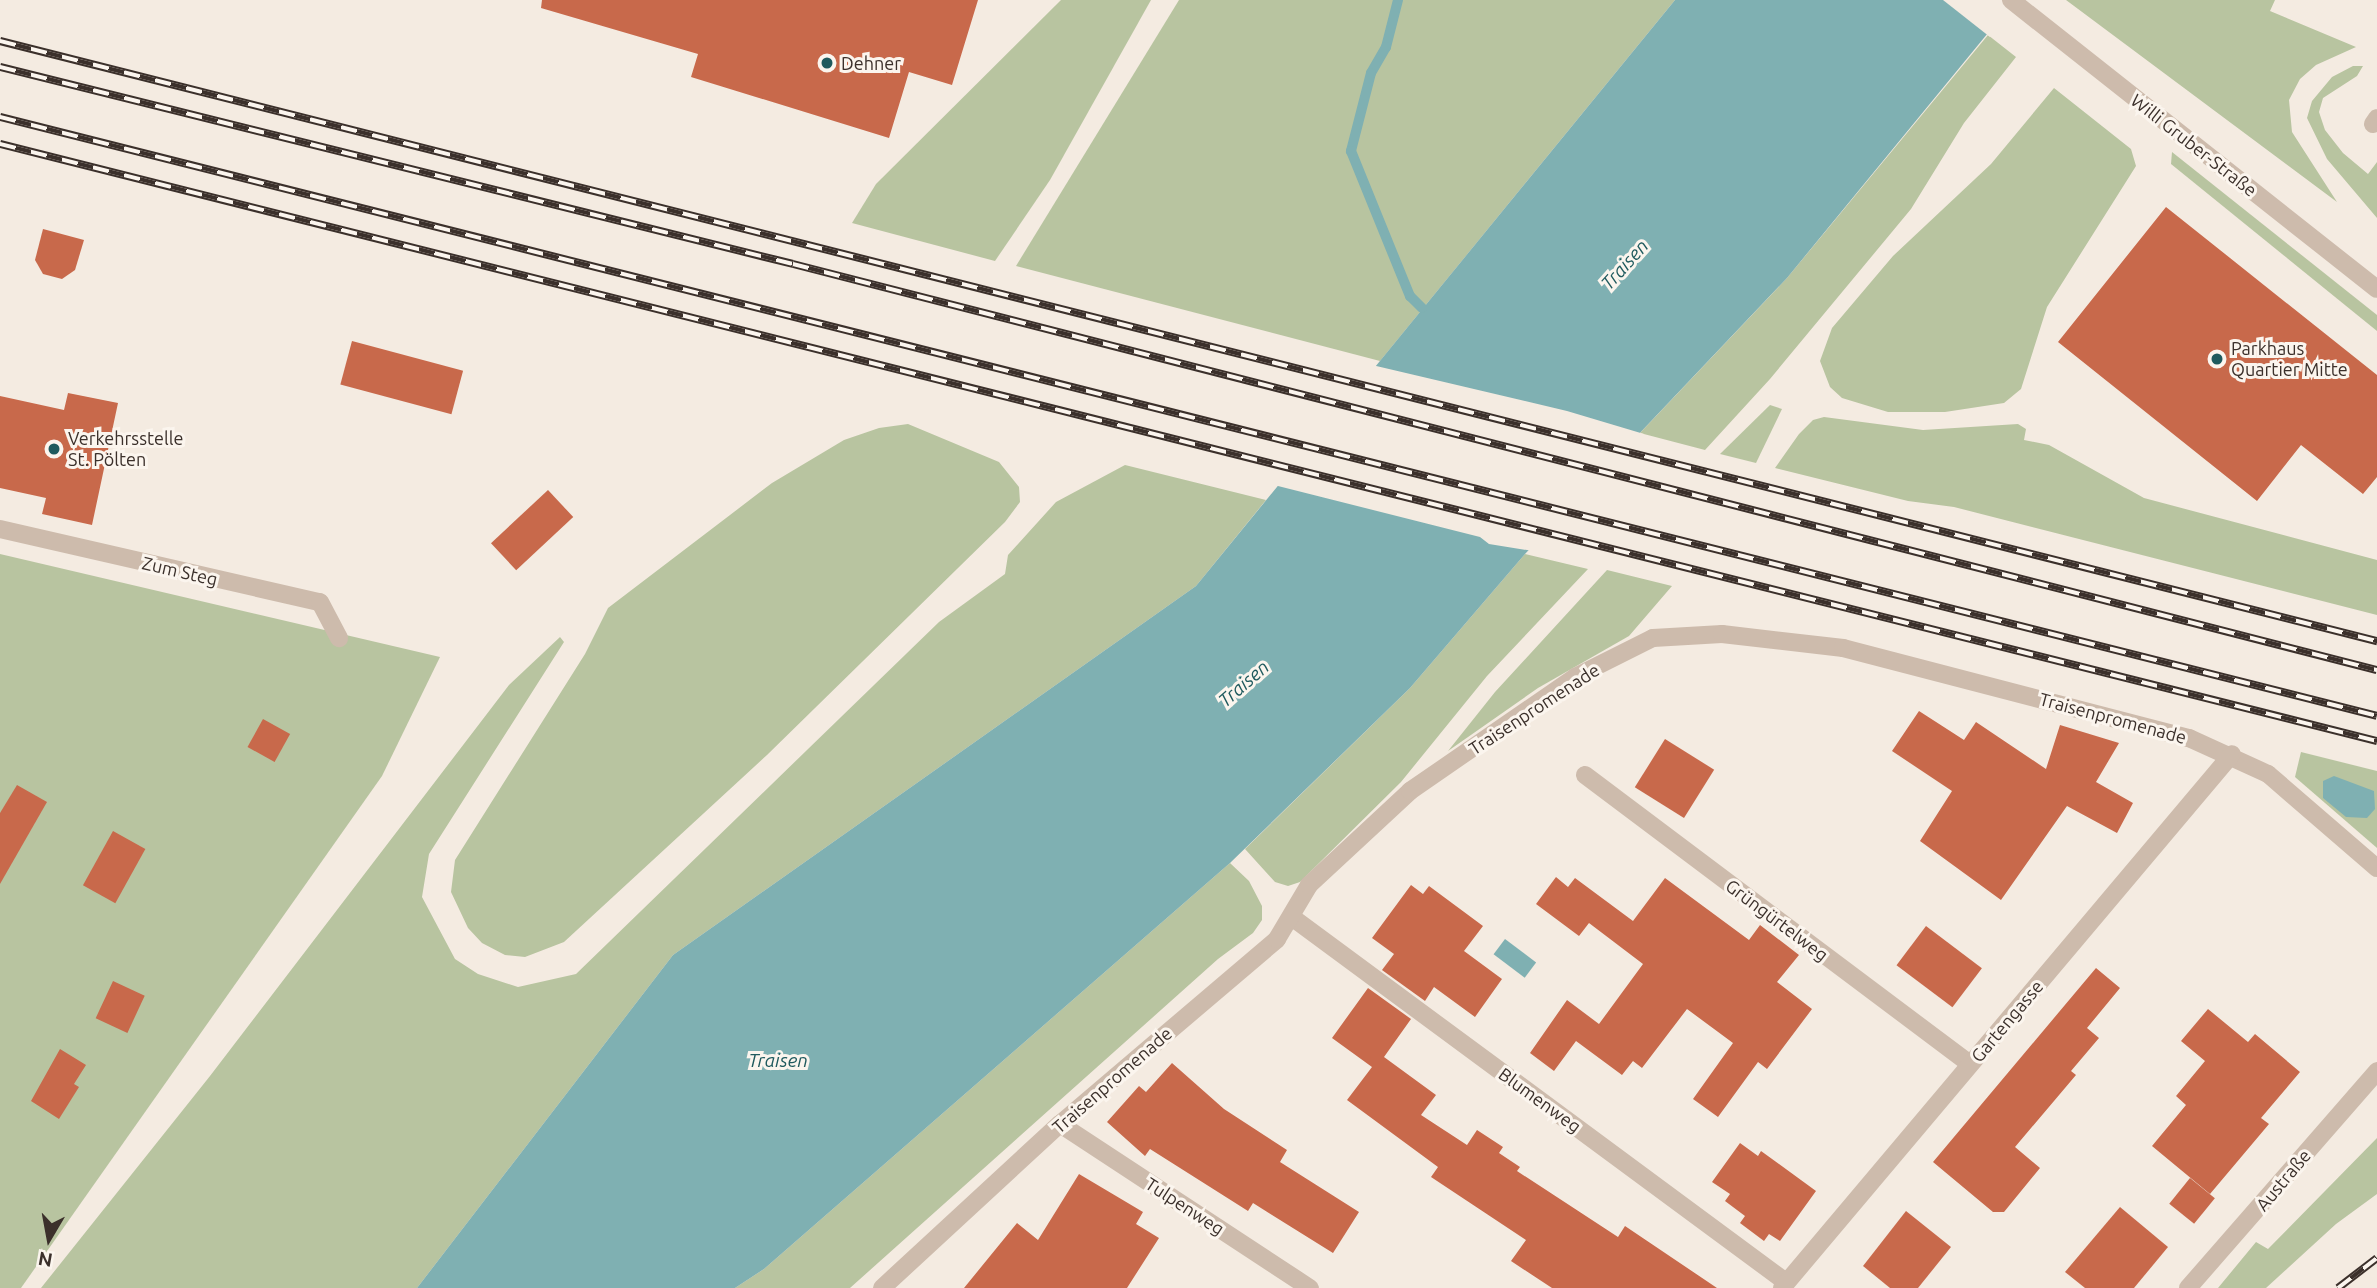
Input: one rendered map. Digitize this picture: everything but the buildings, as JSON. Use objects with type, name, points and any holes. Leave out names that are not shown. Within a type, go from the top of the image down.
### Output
[{"type":"street","name":"Willi Gruber-Straße","points":[[2011,0],[2377,289]]},
{"type":"street","name":"Zum Steg","points":[[0,529],[320,602],[339,638]]},
{"type":"street","name":"Traisenpromenade","points":[[882,1288],[1060,1124],[1277,939],[1293,918],[1309,885],[1410,791],[1575,677],[1653,638],[1722,634],[1843,648],[2189,738],[2232,754],[2267,774],[2377,868]]},
{"type":"street","name":"Gartengasse","points":[[1784,1285],[2232,754]]},
{"type":"street","name":"Grüngürtelweg","points":[[1584,775],[1970,1065]]},
{"type":"street","name":"Blumenweg","points":[[1293,918],[1784,1285]]},
{"type":"street","name":"Austraße","points":[[2188,1288],[2377,1071]]},
{"type":"street","name":"Tulpenweg","points":[[1060,1124],[1310,1288]]},
{"type":"green space","points":[[1061,0],[1151,0],[1050,180],[995,261],[852,223],[876,184]]},
{"type":"green space","points":[[1179,0],[1675,0],[1380,361],[1016,266]]},
{"type":"green space","points":[[2066,0],[2275,0],[2270,11],[2356,47],[2316,65],[2300,79],[2289,100],[2292,132],[2337,202]]},
{"type":"green space","points":[[1988,35],[2016,57],[1964,123],[1911,209],[1770,379],[1705,450],[1640,433],[1787,278]]},
{"type":"green space","points":[[2353,66],[2363,66],[2357,76],[2323,98],[2319,112],[2325,130],[2343,153],[2368,174],[2377,162],[2377,218],[2327,159],[2307,118],[2312,101],[2332,77]]},
{"type":"green space","points":[[2054,88],[2131,149],[2136,166],[2047,307],[2021,389],[2004,403],[1945,412],[1888,412],[1842,398],[1830,387],[1820,361],[1832,328],[1893,256],[1991,164]]},
{"type":"green space","points":[[2172,152],[2377,315],[2377,331],[2171,164]]},
{"type":"green space","points":[[1770,405],[1782,409],[1756,463],[1720,454]]},
{"type":"green space","points":[[1824,417],[1923,430],[2018,424],[2026,429],[2024,440],[2049,445],[2144,498],[2377,560],[2377,615],[1954,507],[1908,501],[1775,468],[1799,434],[1813,420]]},
{"type":"green space","points":[[908,424],[999,462],[1019,487],[1020,502],[1005,522],[767,755],[564,942],[525,957],[505,955],[482,943],[468,928],[451,892],[455,860],[585,654],[608,608],[772,483],[844,440],[879,428]]},
{"type":"green space","points":[[1125,465],[1266,500],[1196,586],[673,955],[417,1288],[41,1288],[210,1076],[509,685],[560,637],[564,642],[429,854],[422,897],[455,959],[478,974],[518,987],[576,974],[939,622],[1005,574],[1008,555],[1056,502]]},
{"type":"green space","points":[[0,554],[440,657],[382,776],[21,1288],[0,1288]]},
{"type":"green space","points":[[1525,554],[1588,569],[1487,676],[1401,782],[1300,882],[1288,886],[1275,882],[1245,849],[1410,688]]},
{"type":"green space","points":[[1607,570],[1672,586],[1629,636],[1538,688],[1448,751],[1495,692]]},
{"type":"green space","points":[[2301,752],[2377,771],[2377,848],[2295,777]]},
{"type":"green space","points":[[1230,863],[1249,881],[1262,906],[1262,920],[1253,933],[1218,959],[850,1288],[735,1288],[764,1269]]},
{"type":"green space","points":[[2377,1138],[2377,1194],[2336,1224],[2266,1288],[2218,1288],[2256,1242],[2268,1249]]},
{"type":"water","name":"Traisen","points":[[1675,0],[2015,0],[1787,278],[1525,554],[1410,688],[1230,863],[764,1269],[735,1288],[417,1288],[673,955],[1196,586]]},
{"type":"water","points":[[2334,776],[2374,791],[2375,809],[2367,818],[2346,817],[2323,798],[2323,781]]},
{"type":"water","points":[[1505,939],[1536,962],[1525,978],[1494,954]]},
{"type":"pier","points":[[1943,0],[2018,0],[1990,37]]},
{"type":"pier","points":[[1372,365],[1567,411],[1644,434],[1533,551],[1489,544],[1480,537],[1274,485]]},
{"type":"waterway","points":[[1398,0],[1386,47],[1371,73],[1351,151],[1410,296],[1422,308]]},
{"type":"railway","points":[[0,41],[2377,641]]},
{"type":"railway","points":[[0,67],[793,264],[2377,670]]},
{"type":"railway","points":[[0,117],[2377,716]]},
{"type":"railway","points":[[0,144],[2377,741]]},
{"type":"railway","points":[[2338,1288],[2377,1258]]},
{"type":"place","name":"Dehner","points":[[827,63]]},
{"type":"place","name":"Parkhaus Quartier Mitte","points":[[2217,359]]},
{"type":"place","name":"Verkehrsstelle St. Pölten","points":[[54,449]]}]
